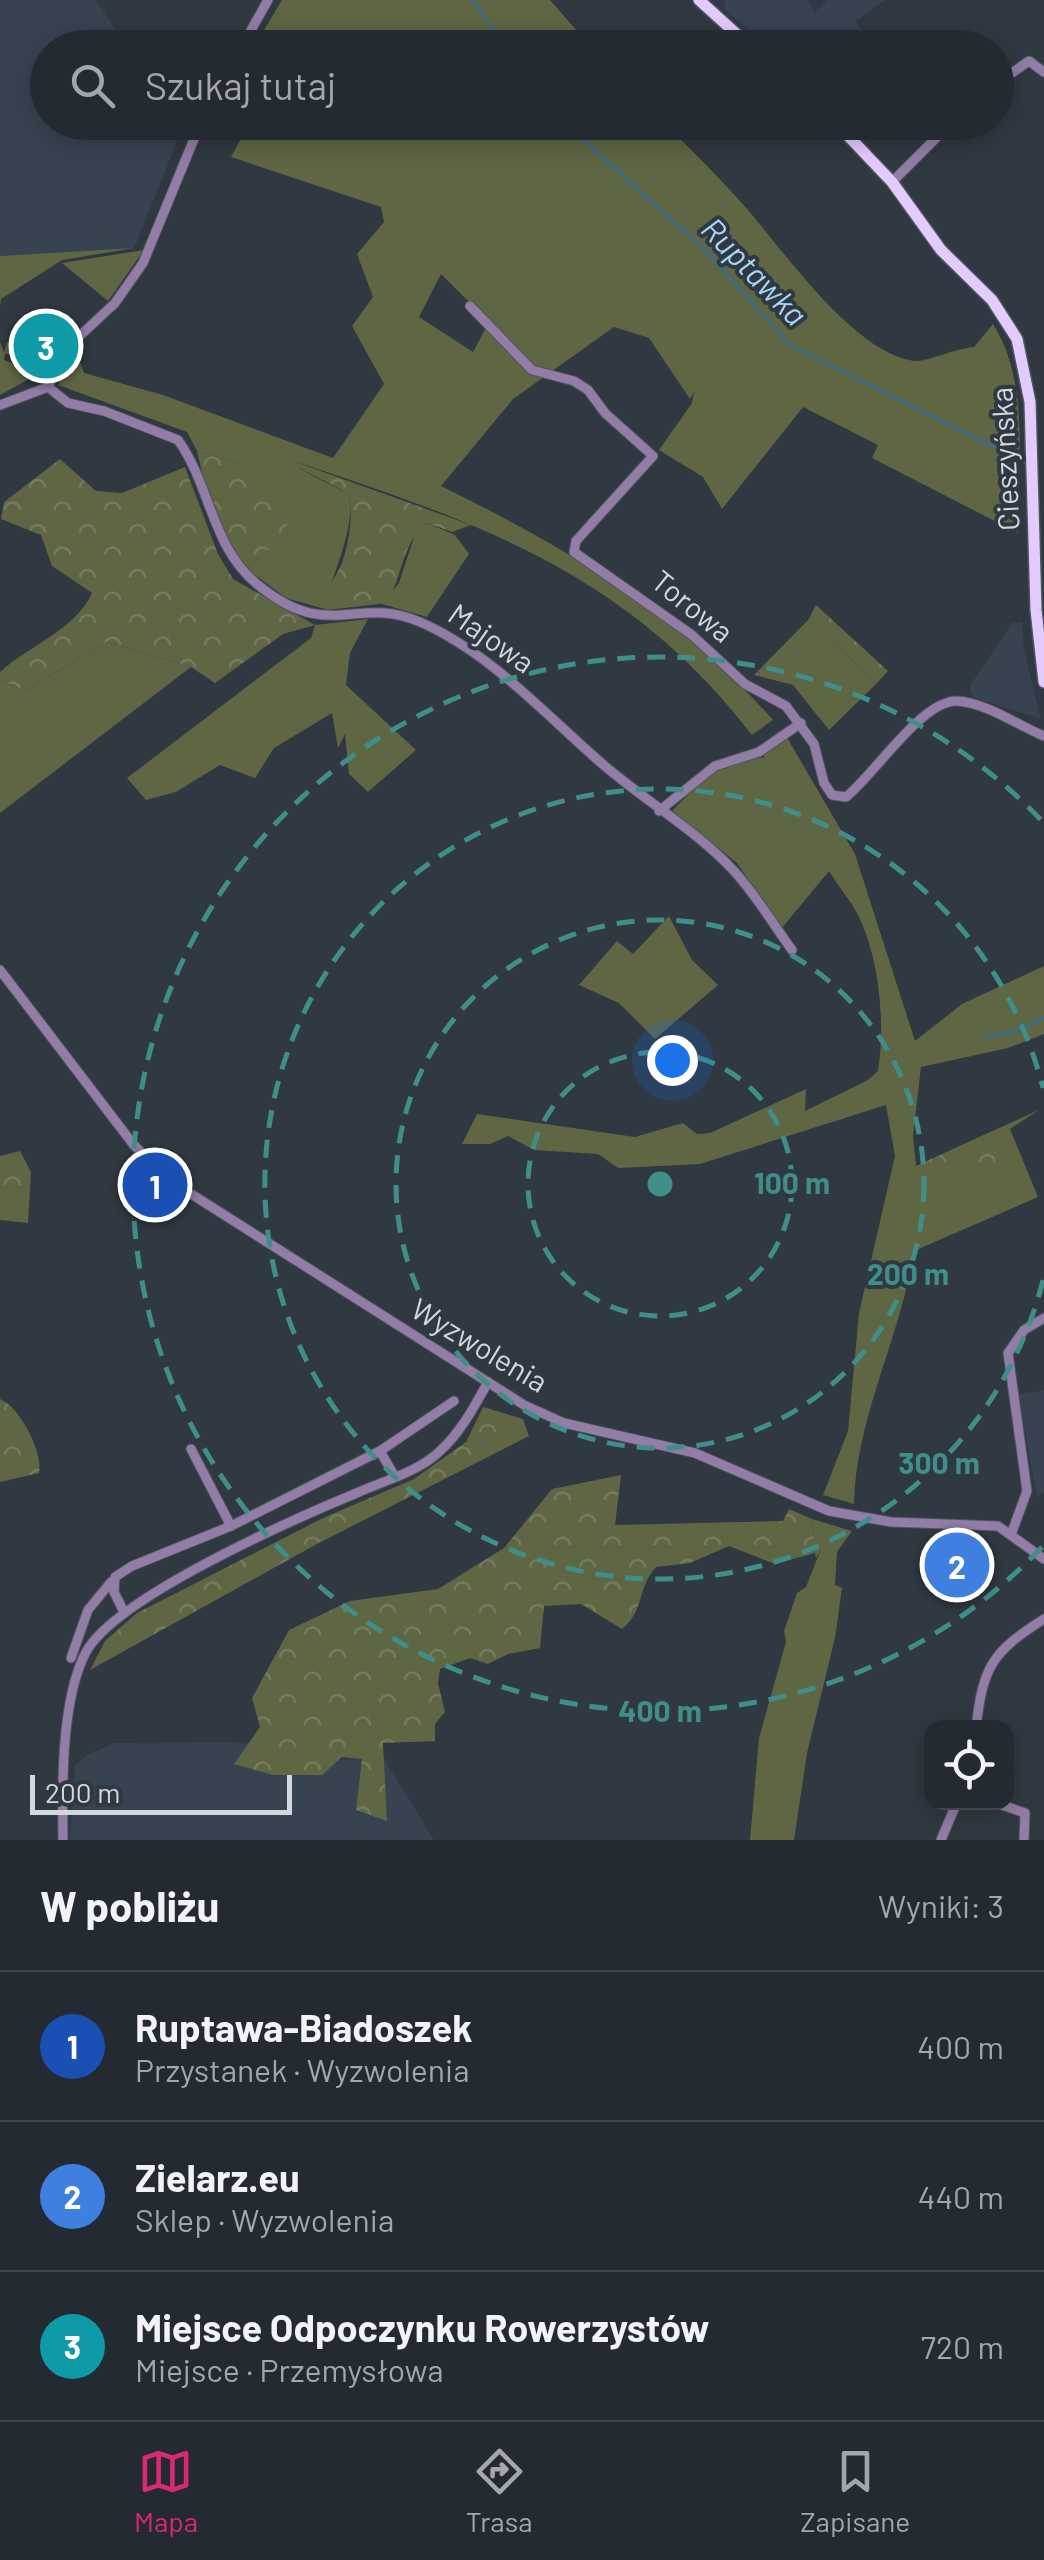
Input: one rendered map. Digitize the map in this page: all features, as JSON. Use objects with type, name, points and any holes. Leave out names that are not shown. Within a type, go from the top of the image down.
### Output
[{"type":"main road","points":[[707,2],[734,30]]},
{"type":"main road","name":"Cieszyńska","points":[[852,140],[892,182],[922,227],[992,300],[1017,339],[1028,377],[1036,610],[1044,682]]},
{"type":"street","points":[[252,30],[268,0]]},
{"type":"street","points":[[1014,71],[1029,61],[1044,72]]},
{"type":"street","points":[[0,405],[48,388],[70,345],[115,303],[143,262],[194,140]]},
{"type":"street","points":[[892,182],[934,140]]},
{"type":"street","name":"Torowa","points":[[470,306],[532,370],[574,381],[588,390],[606,413],[653,456],[576,541],[574,552],[692,636],[746,684],[779,700],[814,744],[824,783],[832,795],[841,798],[888,757],[920,718],[944,704],[970,704],[1044,736]]},
{"type":"street","name":"Majowa","points":[[48,388],[68,403],[104,411],[178,440],[231,558],[274,597],[314,616],[383,613],[408,617],[439,631],[526,694],[658,811],[735,872],[792,950]]},
{"type":"street","points":[[658,811],[715,766],[759,752],[801,723]]},
{"type":"street","name":"Wyzwolenia","points":[[0,970],[133,1144],[166,1178],[488,1382],[564,1423],[686,1450],[828,1511],[891,1522],[992,1524],[1012,1532]]},
{"type":"street","points":[[1044,1318],[1024,1330],[1008,1353],[1027,1491],[1012,1532],[1044,1559]]},
{"type":"street","points":[[63,1840],[74,1682],[88,1649],[124,1612],[266,1536],[395,1477],[441,1450],[462,1426],[488,1382]]},
{"type":"street","points":[[71,1658],[88,1610],[132,1566],[231,1526],[380,1450],[454,1401]]},
{"type":"street","points":[[191,1448],[231,1526]]},
{"type":"street","points":[[380,1450],[395,1477]]},
{"type":"street","points":[[112,1582],[124,1612]]},
{"type":"street","points":[[977,1720],[980,1692],[992,1661],[1006,1644],[1044,1620]]},
{"type":"street","points":[[1014,1809],[1025,1813],[1024,1840]]},
{"type":"street","points":[[941,1840],[954,1810]]},
{"type":"shaded area","points":[[0,0],[96,0],[116,30],[30,30],[30,140],[178,140],[134,248],[1,256],[0,284]]},
{"type":"shaded area","points":[[725,0],[808,0],[815,12],[828,0],[885,0],[856,21],[862,30],[749,30],[724,9]]},
{"type":"shaded area","points":[[1022,622],[1024,650],[1041,719],[973,697],[969,687],[1012,623]]},
{"type":"shaded area","points":[[1044,1390],[1044,1492],[1037,1497],[1018,1395]]},
{"type":"shaded area","points":[[114,1743],[253,1743],[235,1764],[362,1759],[387,1820],[383,1757],[434,1840],[70,1840],[75,1765],[89,1754]]},
{"type":"green space","points":[[282,0],[550,0],[576,30],[264,30]]},
{"type":"green space","points":[[240,140],[681,140],[731,191],[819,294],[866,339],[890,353],[920,361],[974,347],[993,324],[1013,372],[1017,399],[1018,533],[872,458],[878,445],[803,407],[722,509],[703,477],[659,450],[692,403],[694,392],[690,399],[649,338],[614,327],[513,399],[441,486],[532,533],[619,586],[699,647],[773,720],[752,735],[705,680],[655,633],[546,560],[426,507],[293,461],[349,496],[350,511],[328,610],[286,598],[246,568],[268,550],[238,463],[197,451],[187,432],[58,385],[78,356],[84,373],[163,395],[333,458],[384,384],[352,326],[373,297],[357,254],[384,222],[381,207],[231,157]],"holes":[[[441,274],[489,322],[473,352],[419,317]]]},
{"type":"green space","points":[[134,248],[62,260],[1,299],[0,307],[0,256]]},
{"type":"green space","points":[[144,250],[108,301],[62,263]]},
{"type":"green space","points":[[64,335],[60,346],[46,336]]},
{"type":"green space","points":[[45,336],[8,344],[10,354],[5,354],[4,360],[40,373],[0,395],[0,342],[4,352],[7,342]]},
{"type":"green space","points":[[197,451],[238,463],[300,508],[268,550],[246,568],[219,531]]},
{"type":"green space","points":[[60,459],[96,491],[122,493],[185,467],[218,554],[233,579],[315,625],[283,634],[215,683],[191,667],[107,642],[25,691],[0,680],[0,672],[75,617],[92,593],[52,566],[41,535],[1,519],[4,502]]},
{"type":"green space","points":[[290,460],[471,525],[452,532],[427,523],[408,549],[387,603],[328,610],[328,591],[342,563],[348,539],[349,496]]},
{"type":"green space","points":[[427,523],[455,535],[469,554],[427,617],[382,604],[399,583],[416,531]]},
{"type":"green space","points":[[816,605],[888,671],[877,683],[808,620]]},
{"type":"green space","points":[[368,619],[350,653],[346,685],[416,750],[368,792],[349,774],[345,734],[338,748],[332,713],[274,748],[255,778],[220,765],[176,792],[146,800],[127,778],[311,638],[315,625]]},
{"type":"green space","points":[[808,620],[877,683],[829,730],[793,685],[754,675]]},
{"type":"green space","points":[[107,642],[191,667],[0,813],[0,680],[25,691]]},
{"type":"green space","points":[[782,729],[855,854],[915,1041],[962,1004],[1044,966],[1044,1034],[1008,1048],[921,1067],[913,1136],[916,1166],[931,1159],[995,1151],[979,1137],[1039,1110],[1010,1129],[1038,1197],[914,1251],[862,1439],[854,1504],[823,1495],[848,1431],[859,1313],[895,1156],[886,1105],[700,1164],[618,1168],[598,1154],[534,1150],[508,1136],[490,1144],[462,1144],[477,1114],[635,1137],[683,1123],[697,1134],[710,1133],[806,1089],[805,1111],[868,1080],[878,1071],[881,1030],[874,962],[861,921],[829,871],[781,929],[737,863],[672,811],[719,763],[765,757],[758,747]]},
{"type":"green space","points":[[669,916],[692,960],[718,985],[655,1039],[619,1003],[579,985],[617,941],[633,954]]},
{"type":"green space","points":[[979,1137],[995,1151],[995,1174],[962,1176],[927,1161]]},
{"type":"green space","points":[[20,1151],[31,1172],[28,1223],[0,1220],[0,1156]]},
{"type":"green space","points":[[0,1399],[15,1411],[28,1431],[39,1473],[0,1482]]},
{"type":"green space","points":[[483,1407],[523,1419],[529,1436],[315,1545],[90,1670],[105,1641],[137,1613],[323,1518],[414,1479],[466,1442]]},
{"type":"green space","points":[[621,1475],[615,1525],[783,1521],[789,1509],[812,1519],[814,1540],[821,1549],[816,1558],[815,1553],[775,1564],[729,1546],[690,1563],[656,1567],[634,1614],[622,1629],[581,1604],[544,1606],[540,1648],[508,1654],[488,1664],[470,1658],[440,1669],[438,1683],[445,1712],[435,1724],[435,1741],[383,1743],[387,1821],[356,1810],[362,1759],[342,1757],[322,1775],[273,1775],[234,1764],[260,1727],[252,1698],[289,1630],[350,1601],[438,1589],[504,1548],[552,1489]]},
{"type":"green space","points":[[812,1519],[852,1531],[837,1552],[835,1585],[842,1588],[835,1638],[807,1753],[794,1840],[750,1840],[759,1738],[786,1642],[784,1631],[797,1593],[806,1587],[821,1549],[814,1540]]},
{"type":"waterway","name":"Ruptawka","points":[[473,0],[494,30]]},
{"type":"waterway","name":"Ruptawka","points":[[584,140],[704,249],[790,345],[1028,464]]},
{"type":"waterway","points":[[986,1037],[1017,1031],[1044,1018]]},
{"type":"place","name":"Miejsce Odpoczynku Rowerzystów","points":[[46,346]]},
{"type":"place","name":"Ruptawa-Biadoszek","points":[[155,1185]]},
{"type":"place","name":"Zielarz.eu","points":[[957,1565]]}]
